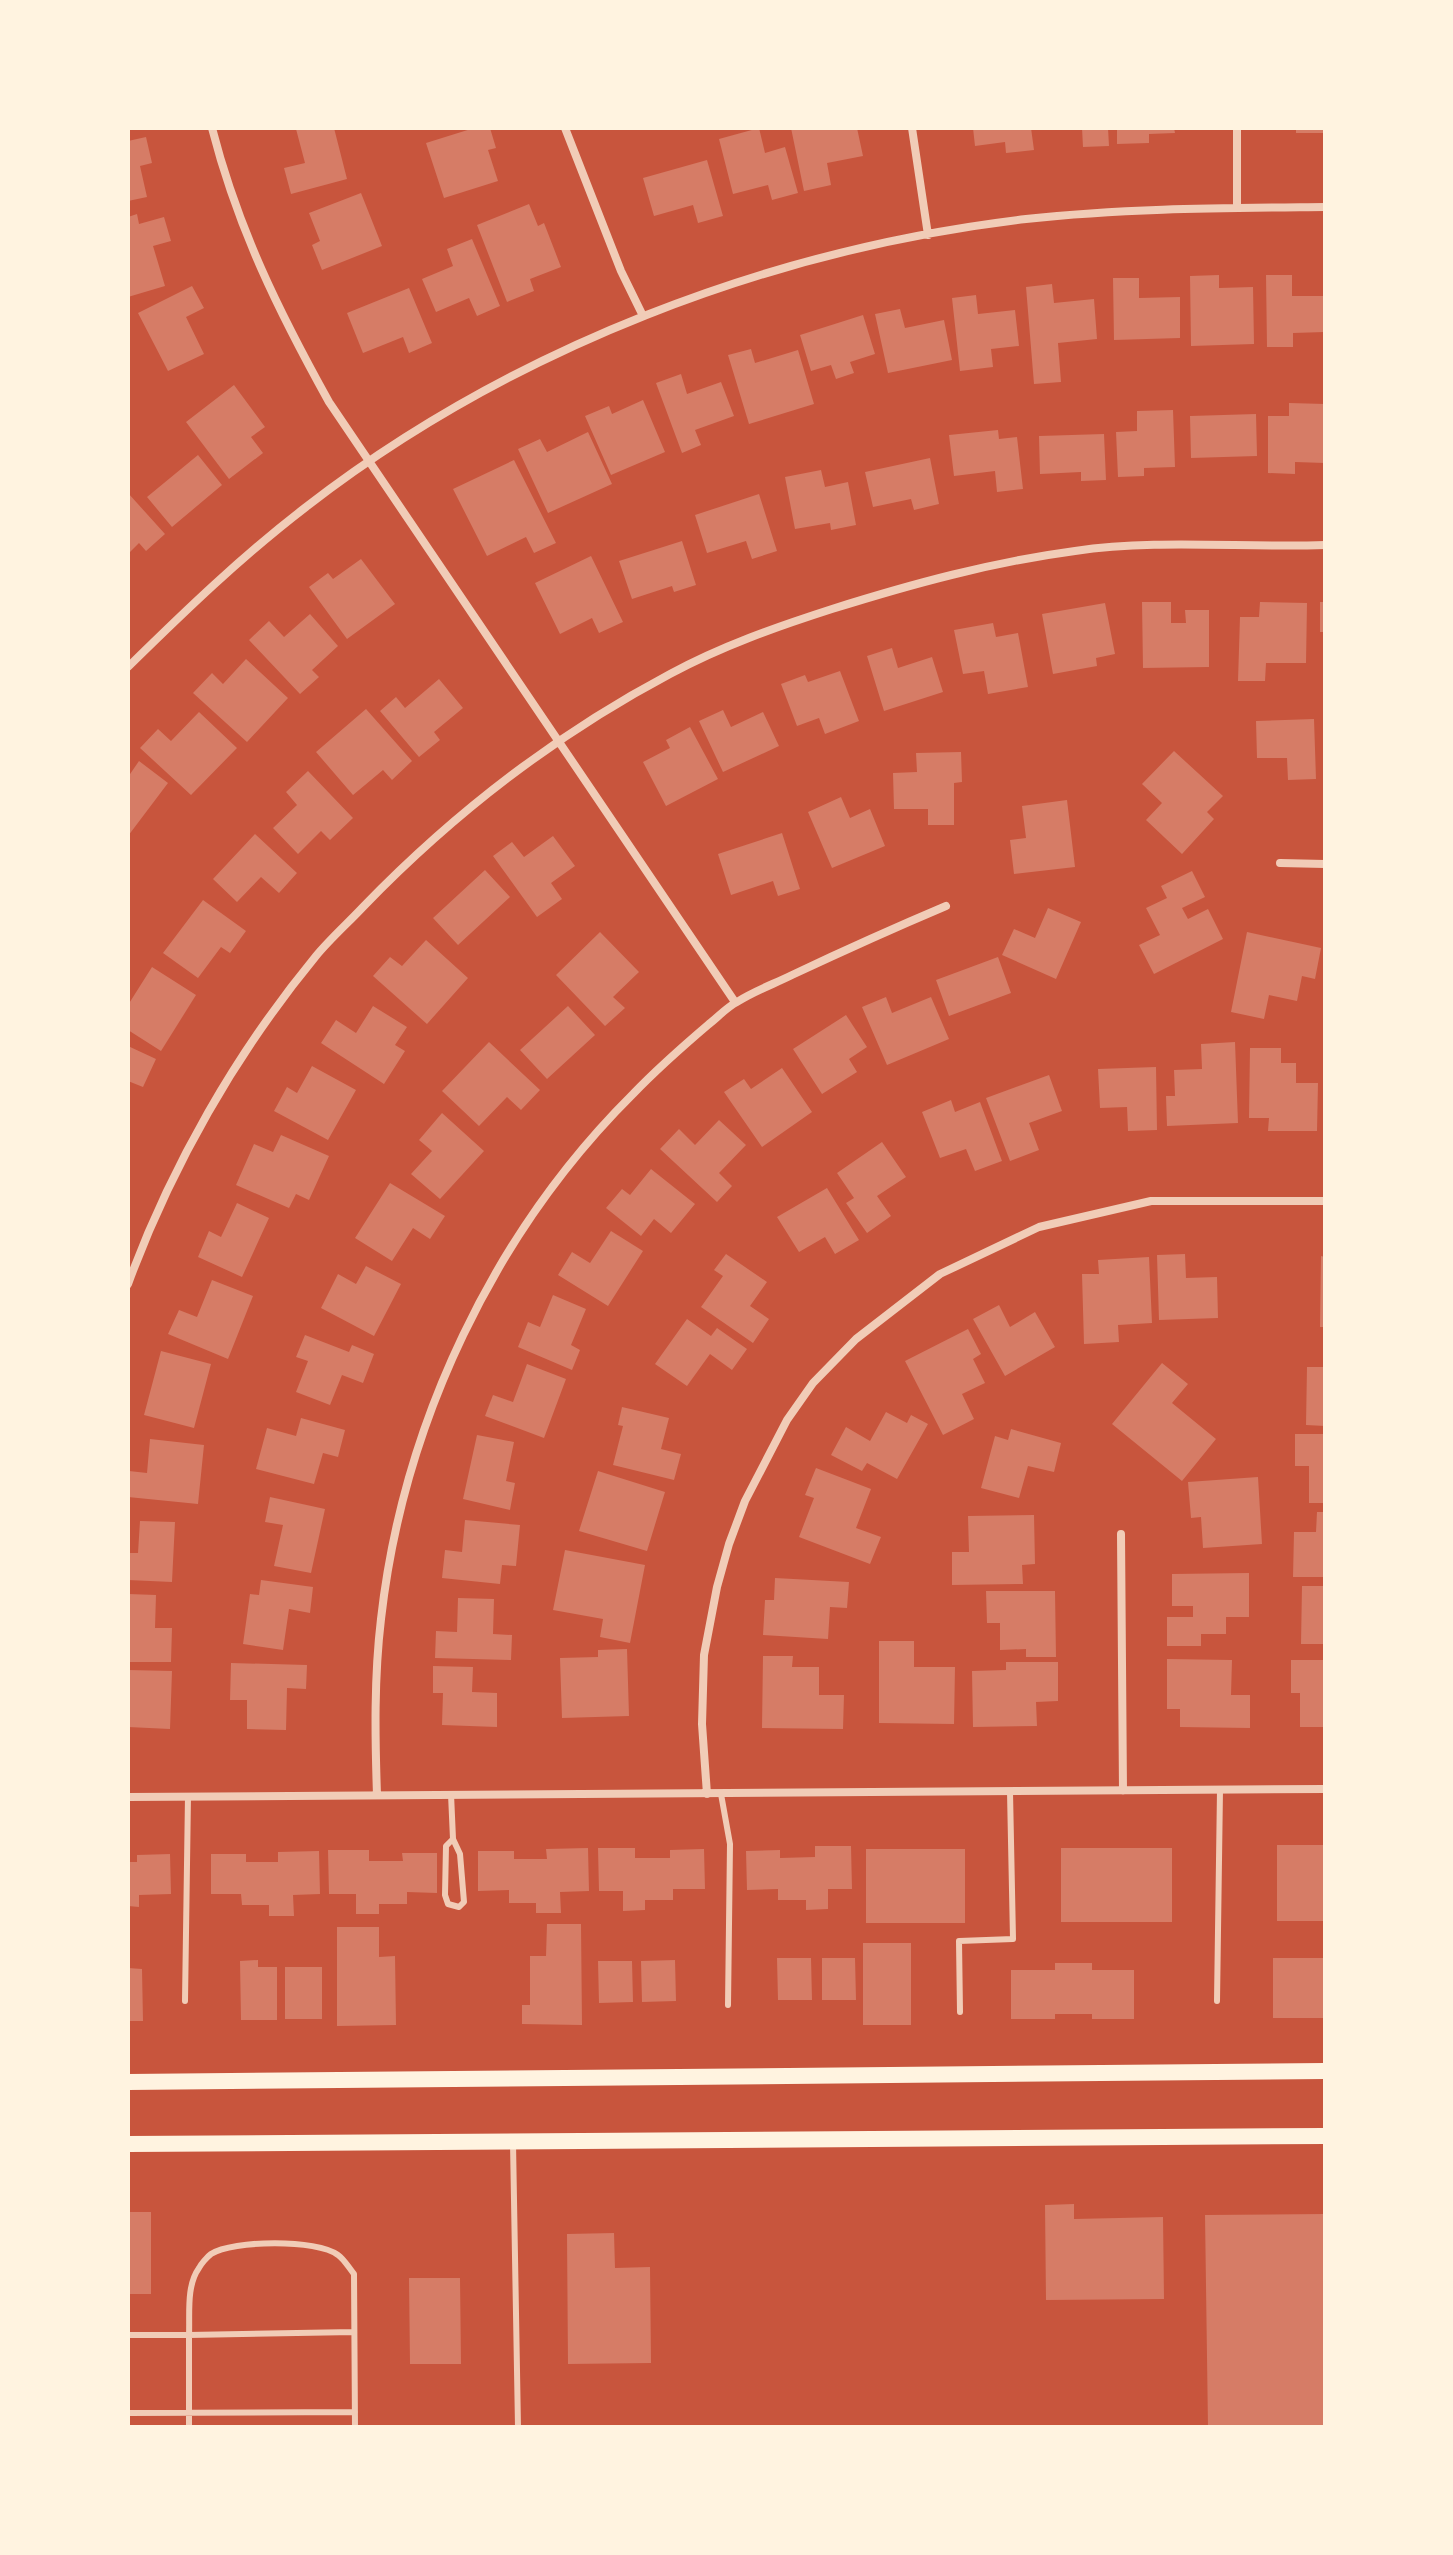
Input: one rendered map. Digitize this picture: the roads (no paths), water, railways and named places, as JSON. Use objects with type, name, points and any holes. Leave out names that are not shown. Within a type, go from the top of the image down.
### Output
[{"type":"main road","points":[[128,2082],[1325,2071]]},
{"type":"main road","points":[[128,2144],[1325,2136]]},
{"type":"street","points":[[212,128],[235,206],[281,315],[329,402],[735,1002]]},
{"type":"street","points":[[565,128],[621,271],[643,316]]},
{"type":"street","points":[[912,128],[928,235]]},
{"type":"street","points":[[1237,128],[1237,208]]},
{"type":"street","points":[[128,667],[201,595],[306,507],[368,462],[513,375],[643,316],[764,275],[838,255],[928,235],[1026,219],[1131,211],[1325,207]]},
{"type":"street","points":[[128,1284],[183,1157],[249,1048],[317,955],[397,873],[488,793],[560,740],[670,674],[755,634],[967,570],[1077,550],[1325,545]]},
{"type":"street","points":[[1280,863],[1325,864]]},
{"type":"street","points":[[377,1795],[375,1706],[389,1562],[418,1448],[455,1352],[502,1261],[568,1165],[605,1121],[667,1059],[735,1002],[845,949],[946,906]]},
{"type":"street","points":[[707,1794],[702,1724],[704,1655],[729,1544],[745,1501],[787,1420],[813,1383],[856,1339],[940,1274],[1039,1227],[1151,1201],[1325,1201]]},
{"type":"street","points":[[1121,1534],[1123,1791]]},
{"type":"street","points":[[128,1797],[1325,1789]]},
{"type":"lane","points":[[1217,2001],[1220,1790]]},
{"type":"lane","points":[[960,2012],[959,1941],[1013,1939],[1010,1792]]},
{"type":"lane","points":[[451,1794],[453,1839],[460,1854],[464,1902],[459,1907],[448,1904],[445,1895],[446,1846],[453,1839]]},
{"type":"lane","points":[[721,1794],[730,1844],[728,2005]]},
{"type":"lane","points":[[185,2001],[188,1796]]},
{"type":"lane","points":[[513,2142],[518,2427]]},
{"type":"lane","points":[[189,2427],[190,2300],[196,2271],[211,2255],[235,2246],[268,2244],[321,2247],[338,2255],[354,2274],[355,2427]]},
{"type":"lane","points":[[128,2335],[354,2332]]},
{"type":"lane","points":[[128,2413],[355,2412]]}]
